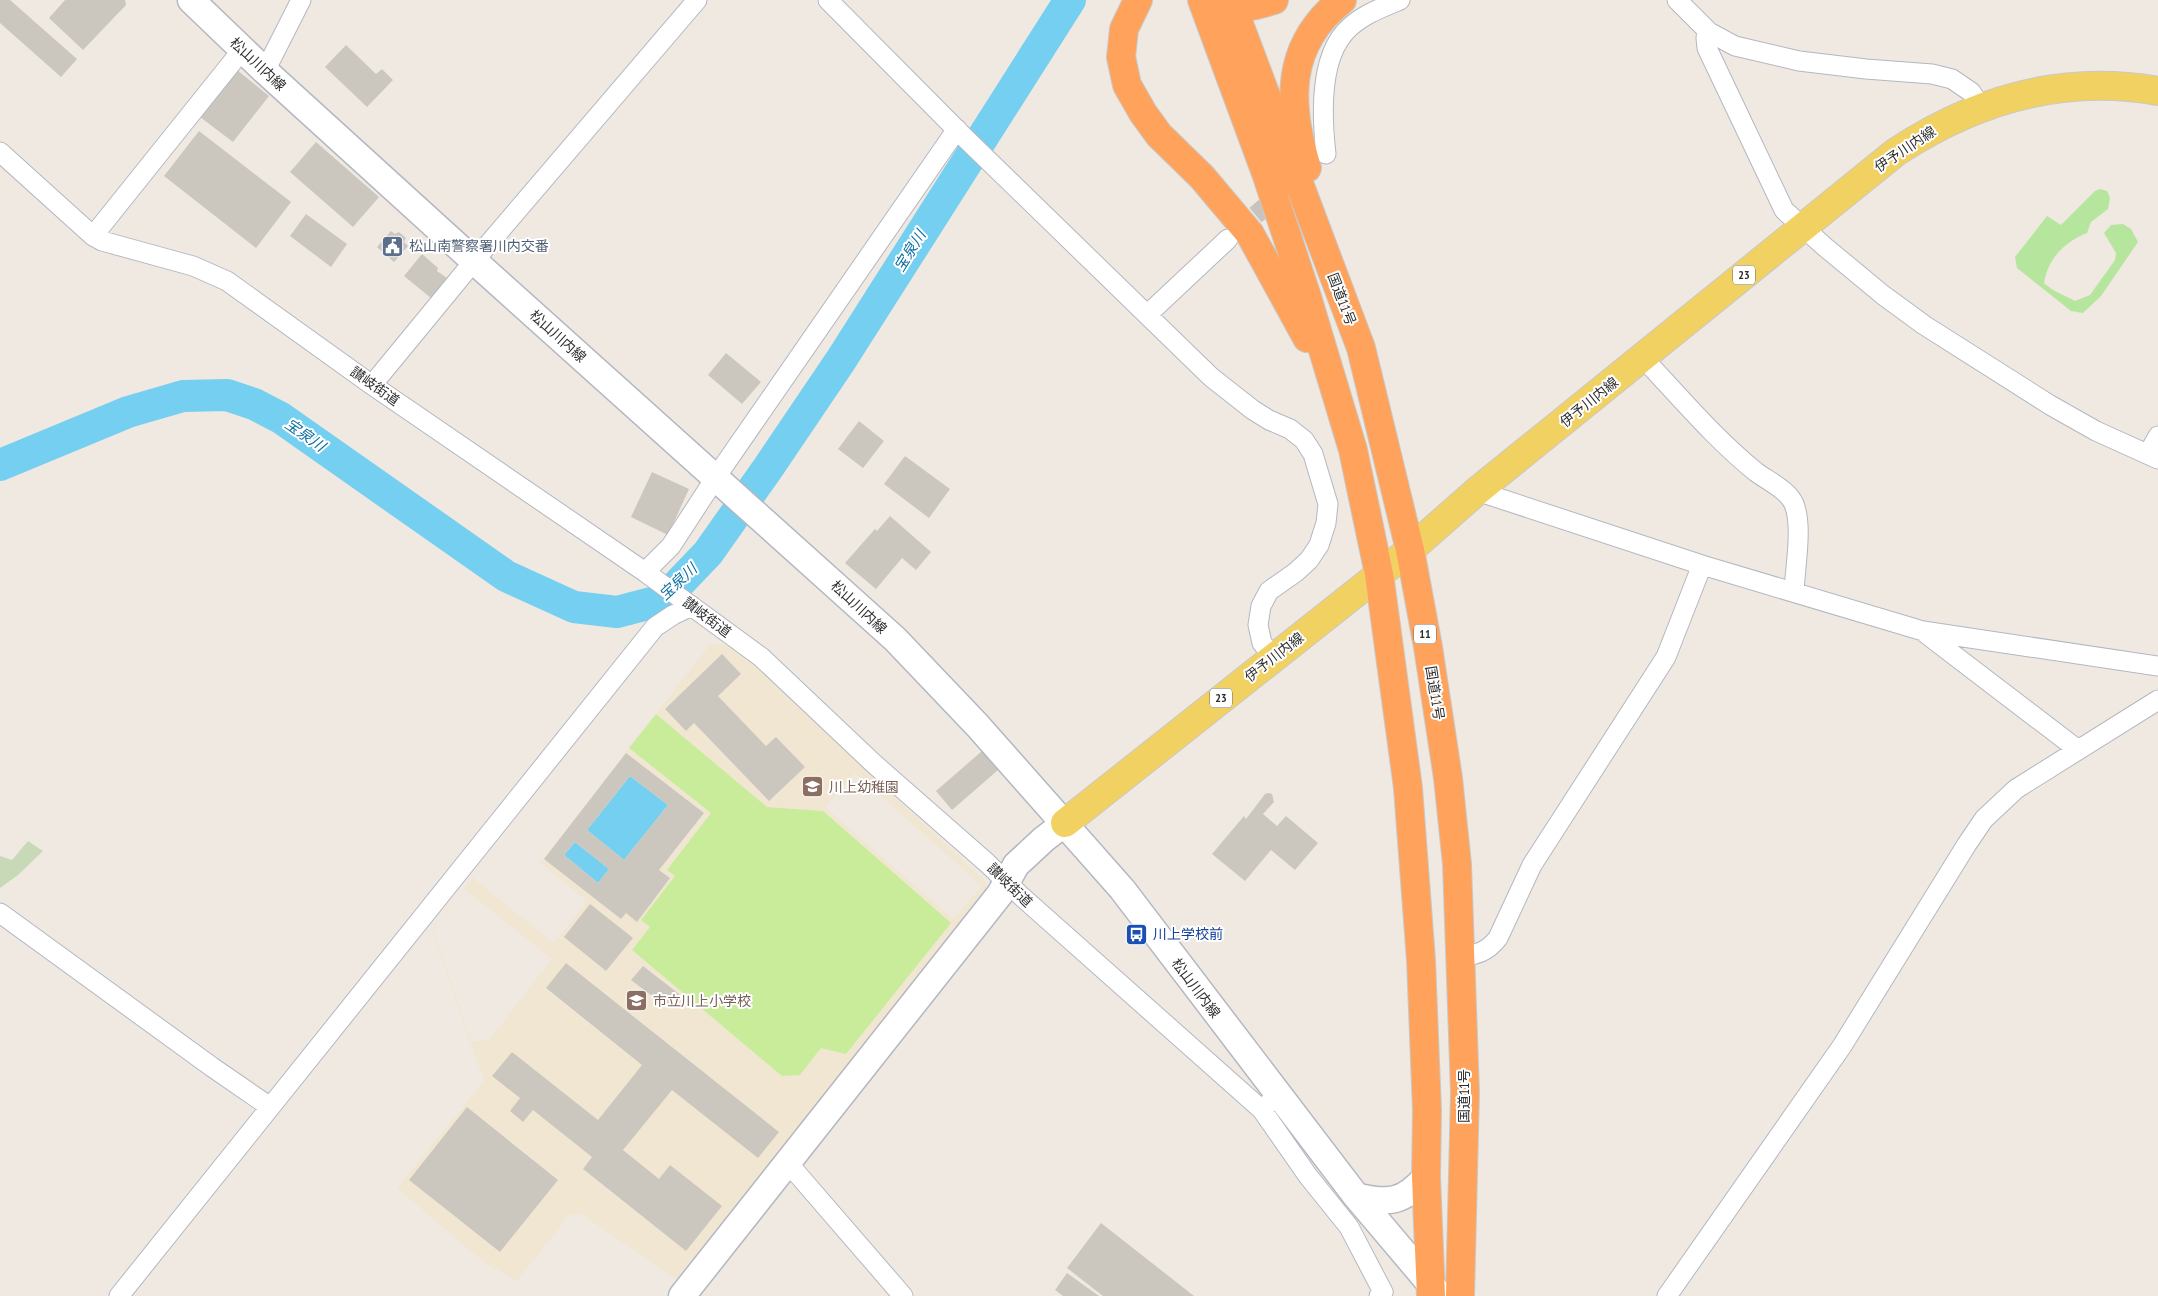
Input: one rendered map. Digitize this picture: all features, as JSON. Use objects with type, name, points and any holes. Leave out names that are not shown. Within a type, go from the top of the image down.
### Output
[{"type":"highway","points":[[1138,0],[1124,29],[1121,57],[1127,85],[1143,113],[1159,135],[1202,176],[1250,234],[1303,333],[1326,363]]},
{"type":"highway","points":[[1202,0],[1266,176],[1353,450],[1379,574],[1408,788],[1422,979],[1427,1111],[1426,1177],[1434,1292]]},
{"type":"highway","points":[[1224,3],[1255,6],[1274,0]]},
{"type":"highway","points":[[1342,0],[1325,14],[1308,36],[1297,65],[1294,97],[1301,151],[1320,211],[1342,263],[1361,316],[1360,348]]},
{"type":"highway","name":"国道11号","points":[[1224,3],[1360,348],[1410,550],[1448,778],[1457,864],[1465,1093],[1460,1296]]},
{"type":"main road","name":"松山川内線","points":[[191,0],[265,71],[895,640],[977,725],[1122,889],[1270,1103],[1356,1196],[1434,1292]]},
{"type":"main road","name":"伊予川内線","points":[[1065,823],[1410,550],[1477,491],[1896,152],[1926,132],[1981,107],[2016,97],[2058,89],[2097,86],[2134,87],[2158,91]]},
{"type":"main road","points":[[682,1296],[994,902],[1016,865],[1044,838],[1065,823]]},
{"type":"main road","points":[[1356,1196],[1380,1202],[1400,1197],[1414,1191],[1426,1177]]},
{"type":"street","points":[[265,71],[301,0]]},
{"type":"street","points":[[372,385],[474,261],[697,0]]},
{"type":"street","points":[[828,0],[960,132],[1233,396],[1269,420],[1290,429],[1304,440],[1313,454],[1328,504],[1326,523],[1319,544],[1309,560],[1296,572],[1269,591],[1261,606],[1258,625],[1262,643],[1273,657]]},
{"type":"street","points":[[1326,154],[1322,121],[1327,76],[1332,52],[1344,33],[1362,17],[1400,0]]},
{"type":"street","points":[[1677,0],[1709,32],[1734,46],[1799,61],[1866,69],[1922,72],[1952,79],[1971,92],[1981,107]]},
{"type":"street","points":[[1709,32],[1706,38],[1707,48],[1711,57],[1784,210],[1802,227],[1883,295],[1924,325],[2050,404],[2096,430],[2153,456],[2158,436]]},
{"type":"street","points":[[93,236],[242,50]]},
{"type":"street","points":[[648,574],[720,481],[960,132]]},
{"type":"street","name":"讃岐街道","points":[[0,152],[93,236],[102,241],[193,266],[227,280],[372,385],[648,574],[761,657],[872,762],[987,863],[1006,883],[1270,1103],[1308,1176],[1349,1227],[1383,1292],[1379,1296]]},
{"type":"street","points":[[1148,314],[1228,239]]},
{"type":"street","points":[[1643,358],[1731,450],[1785,493],[1793,503],[1797,525],[1794,592]]},
{"type":"street","points":[[1477,491],[1702,565],[1923,632],[2158,666]]},
{"type":"street","points":[[1461,957],[1479,954],[1490,948],[1498,938],[1532,865],[1666,657],[1702,565]]},
{"type":"street","points":[[119,1296],[650,633],[689,603]]},
{"type":"street","points":[[1923,632],[2076,749]]},
{"type":"street","points":[[1667,1296],[1842,1046],[1967,844],[1984,820],[1998,804],[2016,789],[2076,749],[2158,700]]},
{"type":"street","points":[[0,913],[270,1107]]},
{"type":"street","points":[[788,1163],[903,1296]]},
{"type":"shaded area","name":"市立川上小学校","points":[[710,644],[726,645],[742,654],[986,882],[988,889],[676,1279],[580,1213],[569,1215],[517,1281],[485,1263],[397,1188],[484,1081],[432,929],[489,857],[523,885],[629,748],[711,813],[667,870],[675,876],[641,920],[650,926],[632,950],[782,1076],[800,1075],[821,1048],[823,811],[767,807],[656,714],[642,731]],"holes":[[[722,655],[741,674],[718,696],[766,746],[776,738],[804,768],[769,801],[694,723]],[[626,753],[704,813],[659,870],[670,878],[636,921],[626,913],[621,918],[544,859]],[[855,773],[982,886],[953,919],[825,807]],[[489,858],[523,885],[541,863],[587,901],[554,943],[473,878]],[[464,889],[552,959],[489,1040],[472,1042],[433,929]],[[564,937],[632,938],[606,971]],[[566,963],[779,1132],[672,1090],[623,1150],[659,1179],[670,1165],[722,1206],[686,1251],[583,1170],[592,1157],[533,1110],[523,1122],[510,1111],[520,1098],[493,1076],[512,1052],[598,1120],[642,1065],[546,989]],[[642,966],[679,994],[668,1008],[632,980]],[[468,1107],[558,1180],[500,1252],[409,1180]]]},
{"type":"green space","points":[[2100,189],[2107,191],[2110,198],[2108,209],[2091,222],[2087,233],[2072,241],[2059,252],[2049,266],[2044,283],[2054,291],[2075,301],[2090,295],[2115,260],[2116,253],[2104,233],[2111,225],[2123,224],[2131,229],[2138,242],[2101,296],[2083,313],[2071,311],[2017,268],[2015,257],[2047,216],[2061,225],[2095,191]]},
{"type":"green space","points":[[656,714],[767,807],[823,811],[951,923],[846,1054],[821,1048],[800,1075],[782,1076],[632,950],[650,927],[641,920],[675,876],[667,870],[711,813],[629,748]]},
{"type":"green space","points":[[28,841],[43,851],[18,875],[0,888],[0,856],[12,860]]},
{"type":"water","points":[[630,776],[668,805],[624,860],[587,830]]},
{"type":"water","points":[[575,842],[609,869],[598,883],[564,855]]},
{"type":"building","points":[[0,0],[10,0],[77,59],[61,77],[0,23]]},
{"type":"building","points":[[65,0],[125,0],[126,5],[83,50],[49,18]]},
{"type":"building","points":[[346,45],[376,74],[382,69],[393,80],[367,107],[325,67]]},
{"type":"building","points":[[237,70],[269,96],[233,142],[200,117]]},
{"type":"building","points":[[199,131],[291,202],[256,248],[164,176]]},
{"type":"building","points":[[316,142],[379,197],[353,227],[290,172]]},
{"type":"building","points":[[306,214],[347,244],[331,267],[290,236]]},
{"type":"building","name":"松山南警察署川内交番","points":[[391,231],[395,234],[399,232],[406,238],[404,242],[408,246],[394,262],[377,247]]},
{"type":"building","points":[[422,254],[438,268],[437,271],[447,278],[431,298],[404,276]]},
{"type":"building","points":[[726,353],[761,382],[742,404],[708,375]]},
{"type":"building","points":[[859,421],[884,441],[863,468],[838,449]]},
{"type":"building","points":[[905,456],[950,489],[929,518],[884,484]]},
{"type":"building","points":[[652,472],[689,489],[668,535],[631,517]]},
{"type":"building","points":[[890,516],[931,552],[916,570],[902,558],[876,589],[845,563],[875,529],[877,531]]},
{"type":"building","points":[[722,654],[741,674],[718,696],[766,746],[776,737],[805,767],[769,801],[694,723],[686,731],[665,709]]},
{"type":"building","points":[[982,751],[998,770],[952,810],[936,791]]},
{"type":"building","points":[[626,753],[704,813],[659,870],[670,878],[637,922],[626,913],[621,919],[544,859]],"holes":[[[630,776],[668,805],[624,860],[587,830]],[[575,842],[609,869],[598,883],[564,855]]]},
{"type":"building","points":[[1265,794],[1272,794],[1274,802],[1263,814],[1277,826],[1286,816],[1318,843],[1295,870],[1271,850],[1245,881],[1212,854],[1244,816],[1246,819]]},
{"type":"building","points":[[590,904],[633,938],[606,971],[564,937]]},
{"type":"building","points":[[566,963],[779,1132],[758,1158],[672,1090],[623,1150],[659,1179],[670,1165],[722,1206],[686,1251],[583,1169],[592,1157],[533,1110],[523,1122],[510,1111],[520,1098],[492,1076],[512,1052],[598,1120],[642,1065],[546,988]]},
{"type":"building","points":[[643,966],[679,994],[668,1008],[631,980]]},
{"type":"building","points":[[467,1107],[558,1180],[500,1252],[409,1180]]},
{"type":"building","points":[[1101,1223],[1194,1296],[1103,1296],[1067,1268]]},
{"type":"building","points":[[1067,1273],[1099,1296],[1063,1296],[1055,1290]]},
{"type":"waterway","name":"宝泉川","points":[[0,465],[128,412],[183,396],[227,395],[254,404],[281,418],[506,576],[574,607],[617,612],[663,600],[708,553],[768,468],[841,360],[1070,0]]},
{"type":"tunnel","points":[[1234,233],[1282,193]]},
{"type":"place","name":"松山南警察署川内交番","points":[[393,246]]},
{"type":"place","name":"川上幼稚園","points":[[813,787]]},
{"type":"place","name":"川上学校前","points":[[1137,934]]},
{"type":"place","name":"市立川上小学校","points":[[637,1001]]}]
